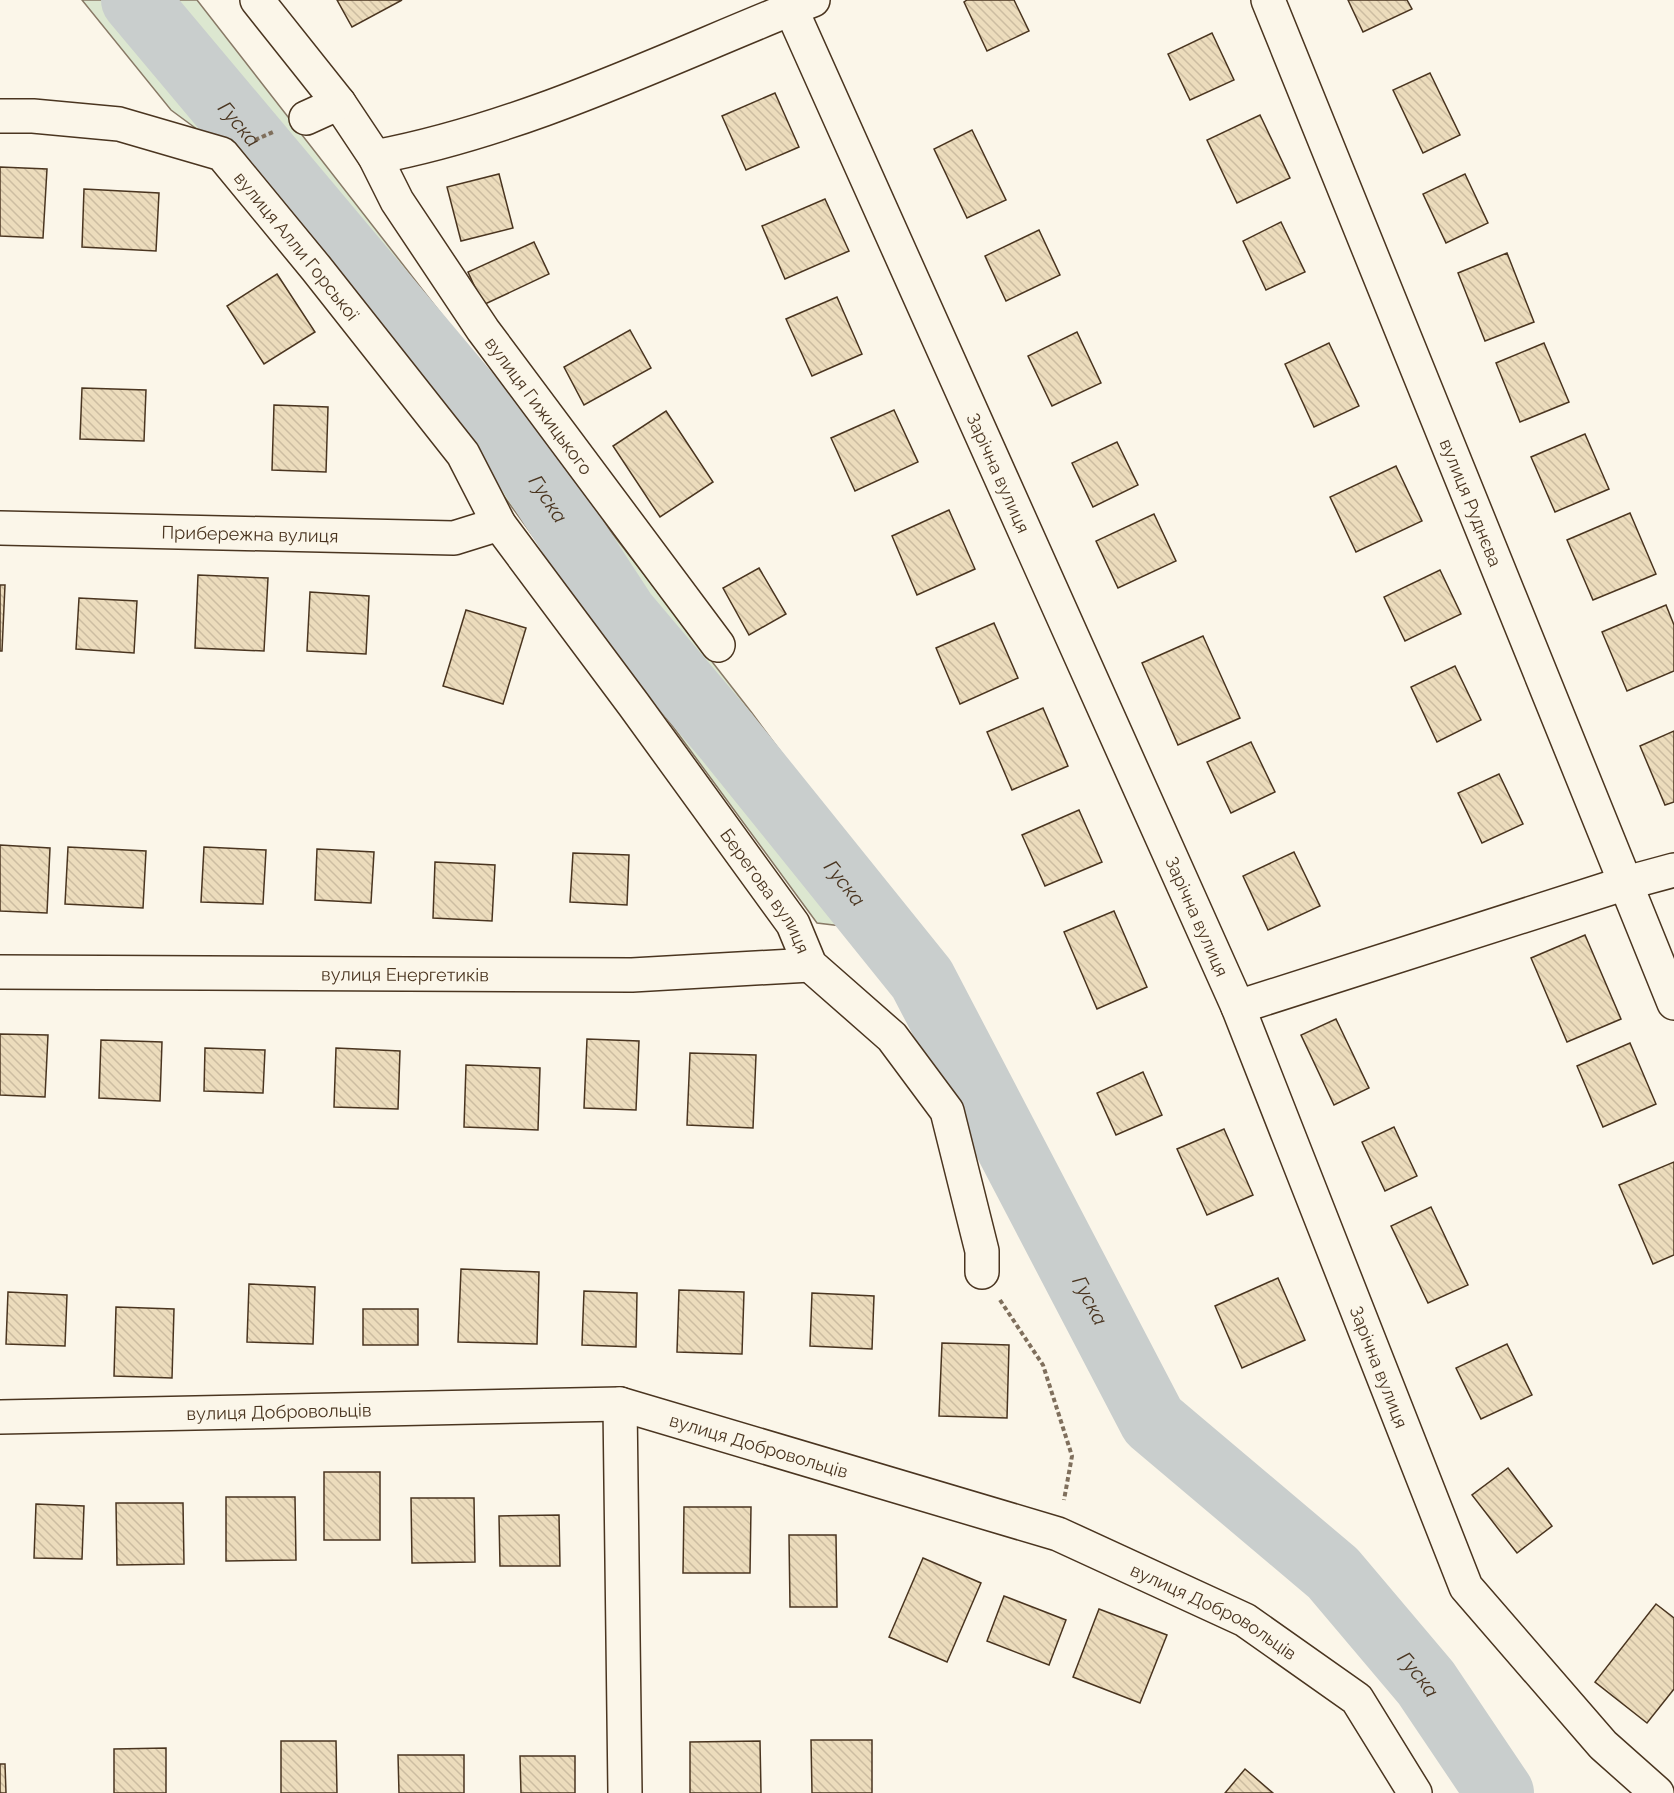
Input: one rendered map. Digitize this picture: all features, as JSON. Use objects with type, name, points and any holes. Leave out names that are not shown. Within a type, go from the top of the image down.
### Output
[{"type":"street","name":"вулиця Гижицького","points":[[257,0],[339,103],[375,157],[397,201],[483,330],[718,645]]},
{"type":"street","name":"вулиця Руднєва","points":[[1268,0],[1674,1003]]},
{"type":"street","points":[[375,157],[459,139],[550,107],[797,3]]},
{"type":"street","name":"Зарічна вулиця","points":[[797,3],[1238,1007],[1466,1587],[1603,1745],[1657,1793]]},
{"type":"street","points":[[306,118],[339,103]]},
{"type":"street","name":"вулиця Алли Горської","points":[[0,116],[33,116],[119,123],[222,154],[316,268],[463,454],[499,524]]},
{"type":"street","name":"Прибережна вулиця","points":[[0,528],[454,538],[499,524]]},
{"type":"street","name":"Берегова вулиця","points":[[499,524],[627,695],[793,924],[810,965],[892,1037],[947,1111],[982,1251],[982,1272]]},
{"type":"street","points":[[1238,1007],[1626,883],[1674,870]]},
{"type":"street","name":"вулиця Енергетиків","points":[[0,972],[632,975],[810,965]]},
{"type":"street","points":[[620,1404],[625,1793]]},
{"type":"street","name":"вулиця Добровольців","points":[[0,1417],[620,1404],[1058,1534],[1245,1620],[1357,1699],[1415,1793]]},
{"type":"path","points":[[222,154],[306,118]]},
{"type":"path","points":[[982,1272],[1042,1365],[1072,1456],[1058,1534]]},
{"type":"green space","points":[[82,0],[197,0],[752,713],[917,935],[817,923],[503,495],[447,400],[217,144],[171,110]]},
{"type":"building","points":[[337,0],[402,0],[352,27]]},
{"type":"building","points":[[967,0],[1014,0],[1029,31],[987,51],[964,2]]},
{"type":"building","points":[[1348,0],[1407,0],[1412,9],[1363,32]]},
{"type":"building","points":[[1212,33],[1234,80],[1190,100],[1168,54]]},
{"type":"building","points":[[1430,73],[1460,135],[1423,153],[1393,90]]},
{"type":"building","points":[[775,93],[799,147],[746,170],[722,116]]},
{"type":"building","points":[[1260,115],[1290,178],[1237,203],[1207,140]]},
{"type":"building","points":[[972,130],[1006,200],[967,218],[934,149]]},
{"type":"building","points":[[0,167],[47,169],[43,238],[0,236]]},
{"type":"building","points":[[499,174],[513,228],[461,241],[447,187]]},
{"type":"building","points":[[1465,174],[1488,223],[1446,243],[1423,194]]},
{"type":"building","points":[[84,189],[159,193],[156,251],[82,247]]},
{"type":"building","points":[[825,199],[849,251],[785,279],[762,226]]},
{"type":"building","points":[[1281,222],[1305,272],[1266,290],[1243,241]]},
{"type":"building","points":[[1039,230],[1060,275],[1006,301],[985,256]]},
{"type":"building","points":[[534,242],[549,274],[483,305],[468,272]]},
{"type":"building","points":[[1507,253],[1534,322],[1485,341],[1458,273]]},
{"type":"building","points":[[277,274],[315,332],[264,364],[227,306]]},
{"type":"building","points":[[837,297],[862,354],[812,376],[786,319]]},
{"type":"building","points":[[630,330],[651,368],[584,405],[564,367]]},
{"type":"building","points":[[1077,332],[1101,383],[1052,406],[1028,356]]},
{"type":"building","points":[[1329,343],[1359,406],[1314,427],[1285,364]]},
{"type":"building","points":[[1544,343],[1569,402],[1520,422],[1496,363]]},
{"type":"building","points":[[82,388],[146,390],[144,441],[80,439]]},
{"type":"building","points":[[274,405],[328,407],[326,472],[272,470]]},
{"type":"building","points":[[894,410],[918,462],[855,491],[831,438]]},
{"type":"building","points":[[666,411],[713,482],[660,517],[613,446]]},
{"type":"building","points":[[1585,434],[1609,489],[1555,512],[1531,457]]},
{"type":"building","points":[[1117,442],[1138,485],[1093,507],[1072,463]]},
{"type":"building","points":[[1396,466],[1422,521],[1356,552],[1330,497]]},
{"type":"building","points":[[949,510],[975,569],[917,595],[892,536]]},
{"type":"building","points":[[1630,513],[1656,574],[1593,600],[1567,540]]},
{"type":"building","points":[[1154,514],[1176,561],[1118,588],[1096,541]]},
{"type":"building","points":[[759,568],[786,614],[749,635],[723,588]]},
{"type":"building","points":[[1440,570],[1461,614],[1405,641],[1384,597]]},
{"type":"building","points":[[198,575],[268,578],[264,651],[195,648]]},
{"type":"building","points":[[0,585],[5,585],[2,651],[0,651]]},
{"type":"building","points":[[310,592],[369,596],[366,654],[307,651]]},
{"type":"building","points":[[79,598],[137,601],[134,653],[76,649]]},
{"type":"building","points":[[1666,605],[1674,625],[1674,671],[1627,691],[1602,632]]},
{"type":"building","points":[[466,610],[526,628],[503,704],[443,686]]},
{"type":"building","points":[[994,623],[1018,678],[960,704],[936,648]]},
{"type":"building","points":[[1203,636],[1240,718],[1178,745],[1142,663]]},
{"type":"building","points":[[1455,666],[1481,720],[1437,742],[1411,687]]},
{"type":"building","points":[[1043,708],[1068,766],[1012,790],[987,732]]},
{"type":"building","points":[[1674,731],[1674,802],[1665,805],[1640,746]]},
{"type":"building","points":[[1251,742],[1275,792],[1231,813],[1207,762]]},
{"type":"building","points":[[1499,774],[1523,824],[1482,843],[1458,793]]},
{"type":"building","points":[[1079,810],[1102,862],[1045,886],[1022,835]]},
{"type":"building","points":[[0,845],[50,848],[47,913],[0,911]]},
{"type":"building","points":[[68,847],[146,851],[143,908],[65,904]]},
{"type":"building","points":[[204,847],[266,850],[263,904],[201,902]]},
{"type":"building","points":[[317,849],[374,852],[371,903],[315,900]]},
{"type":"building","points":[[1294,852],[1320,906],[1268,930],[1243,876]]},
{"type":"building","points":[[573,853],[629,855],[627,905],[570,902]]},
{"type":"building","points":[[435,862],[495,865],[492,921],[433,918]]},
{"type":"building","points":[[1114,911],[1147,987],[1097,1009],[1064,932]]},
{"type":"building","points":[[1585,935],[1621,1019],[1567,1042],[1531,958]]},
{"type":"building","points":[[1336,1019],[1369,1088],[1334,1105],[1301,1035]]},
{"type":"building","points":[[0,1034],[48,1035],[45,1097],[0,1095]]},
{"type":"building","points":[[587,1039],[639,1041],[636,1110],[584,1108]]},
{"type":"building","points":[[101,1040],[162,1042],[160,1101],[99,1098]]},
{"type":"building","points":[[1630,1043],[1656,1104],[1603,1127],[1577,1066]]},
{"type":"building","points":[[205,1048],[265,1050],[263,1093],[204,1091]]},
{"type":"building","points":[[336,1048],[400,1051],[398,1109],[334,1107]]},
{"type":"building","points":[[690,1053],[756,1055],[753,1128],[687,1125]]},
{"type":"building","points":[[466,1065],[540,1068],[538,1130],[464,1127]]},
{"type":"building","points":[[1143,1072],[1162,1115],[1116,1135],[1097,1093]]},
{"type":"building","points":[[1394,1127],[1417,1176],[1385,1191],[1362,1142]]},
{"type":"building","points":[[1224,1129],[1253,1195],[1207,1215],[1177,1149]]},
{"type":"building","points":[[1674,1162],[1674,1255],[1653,1264],[1619,1185]]},
{"type":"building","points":[[1431,1207],[1468,1285],[1428,1303],[1391,1226]]},
{"type":"building","points":[[461,1269],[539,1272],[537,1344],[458,1342]]},
{"type":"building","points":[[1278,1278],[1305,1340],[1242,1368],[1215,1306]]},
{"type":"building","points":[[249,1284],[315,1287],[313,1344],[247,1342]]},
{"type":"building","points":[[679,1290],[744,1292],[742,1354],[677,1352]]},
{"type":"building","points":[[584,1291],[637,1293],[636,1347],[582,1345]]},
{"type":"building","points":[[8,1292],[67,1295],[65,1346],[6,1344]]},
{"type":"building","points":[[812,1293],[874,1296],[872,1349],[810,1346]]},
{"type":"building","points":[[116,1307],[174,1309],[172,1378],[114,1376]]},
{"type":"building","points":[[363,1309],[418,1309],[418,1345],[363,1345]]},
{"type":"building","points":[[942,1343],[1009,1345],[1007,1418],[939,1416]]},
{"type":"building","points":[[1507,1344],[1532,1395],[1481,1419],[1456,1368]]},
{"type":"building","points":[[1508,1468],[1552,1526],[1517,1553],[1472,1495]]},
{"type":"building","points":[[324,1472],[380,1472],[380,1540],[324,1540]]},
{"type":"building","points":[[226,1497],[295,1497],[296,1560],[226,1561]]},
{"type":"building","points":[[411,1498],[474,1498],[475,1562],[412,1563]]},
{"type":"building","points":[[116,1503],[183,1503],[184,1564],[117,1565]]},
{"type":"building","points":[[36,1504],[84,1506],[82,1559],[34,1558]]},
{"type":"building","points":[[684,1507],[751,1507],[750,1573],[683,1573]]},
{"type":"building","points":[[559,1515],[560,1566],[500,1566],[499,1516]]},
{"type":"building","points":[[789,1535],[836,1535],[837,1607],[790,1607]]},
{"type":"building","points":[[923,1558],[981,1583],[947,1662],[889,1637]]},
{"type":"building","points":[[1004,1596],[1066,1620],[1049,1665],[987,1641]]},
{"type":"building","points":[[1656,1604],[1674,1618],[1674,1689],[1647,1723],[1595,1682]]},
{"type":"building","points":[[1099,1609],[1167,1635],[1140,1703],[1073,1677]]},
{"type":"building","points":[[811,1740],[872,1740],[872,1793],[812,1793]]},
{"type":"building","points":[[281,1741],[336,1741],[337,1793],[281,1793]]},
{"type":"building","points":[[760,1741],[761,1793],[690,1793],[690,1742]]},
{"type":"building","points":[[166,1748],[166,1793],[114,1793],[114,1749]]},
{"type":"building","points":[[398,1755],[464,1755],[464,1793],[399,1793]]},
{"type":"building","points":[[520,1756],[575,1756],[575,1793],[521,1793]]},
{"type":"building","points":[[0,1764],[5,1764],[6,1793],[0,1793]]},
{"type":"building","points":[[1245,1769],[1273,1793],[1225,1793]]},
{"type":"waterway","name":"Гуска","points":[[135,0],[528,468],[624,615],[727,737],[922,979],[1153,1421],[1333,1573],[1426,1683],[1500,1793]]}]
